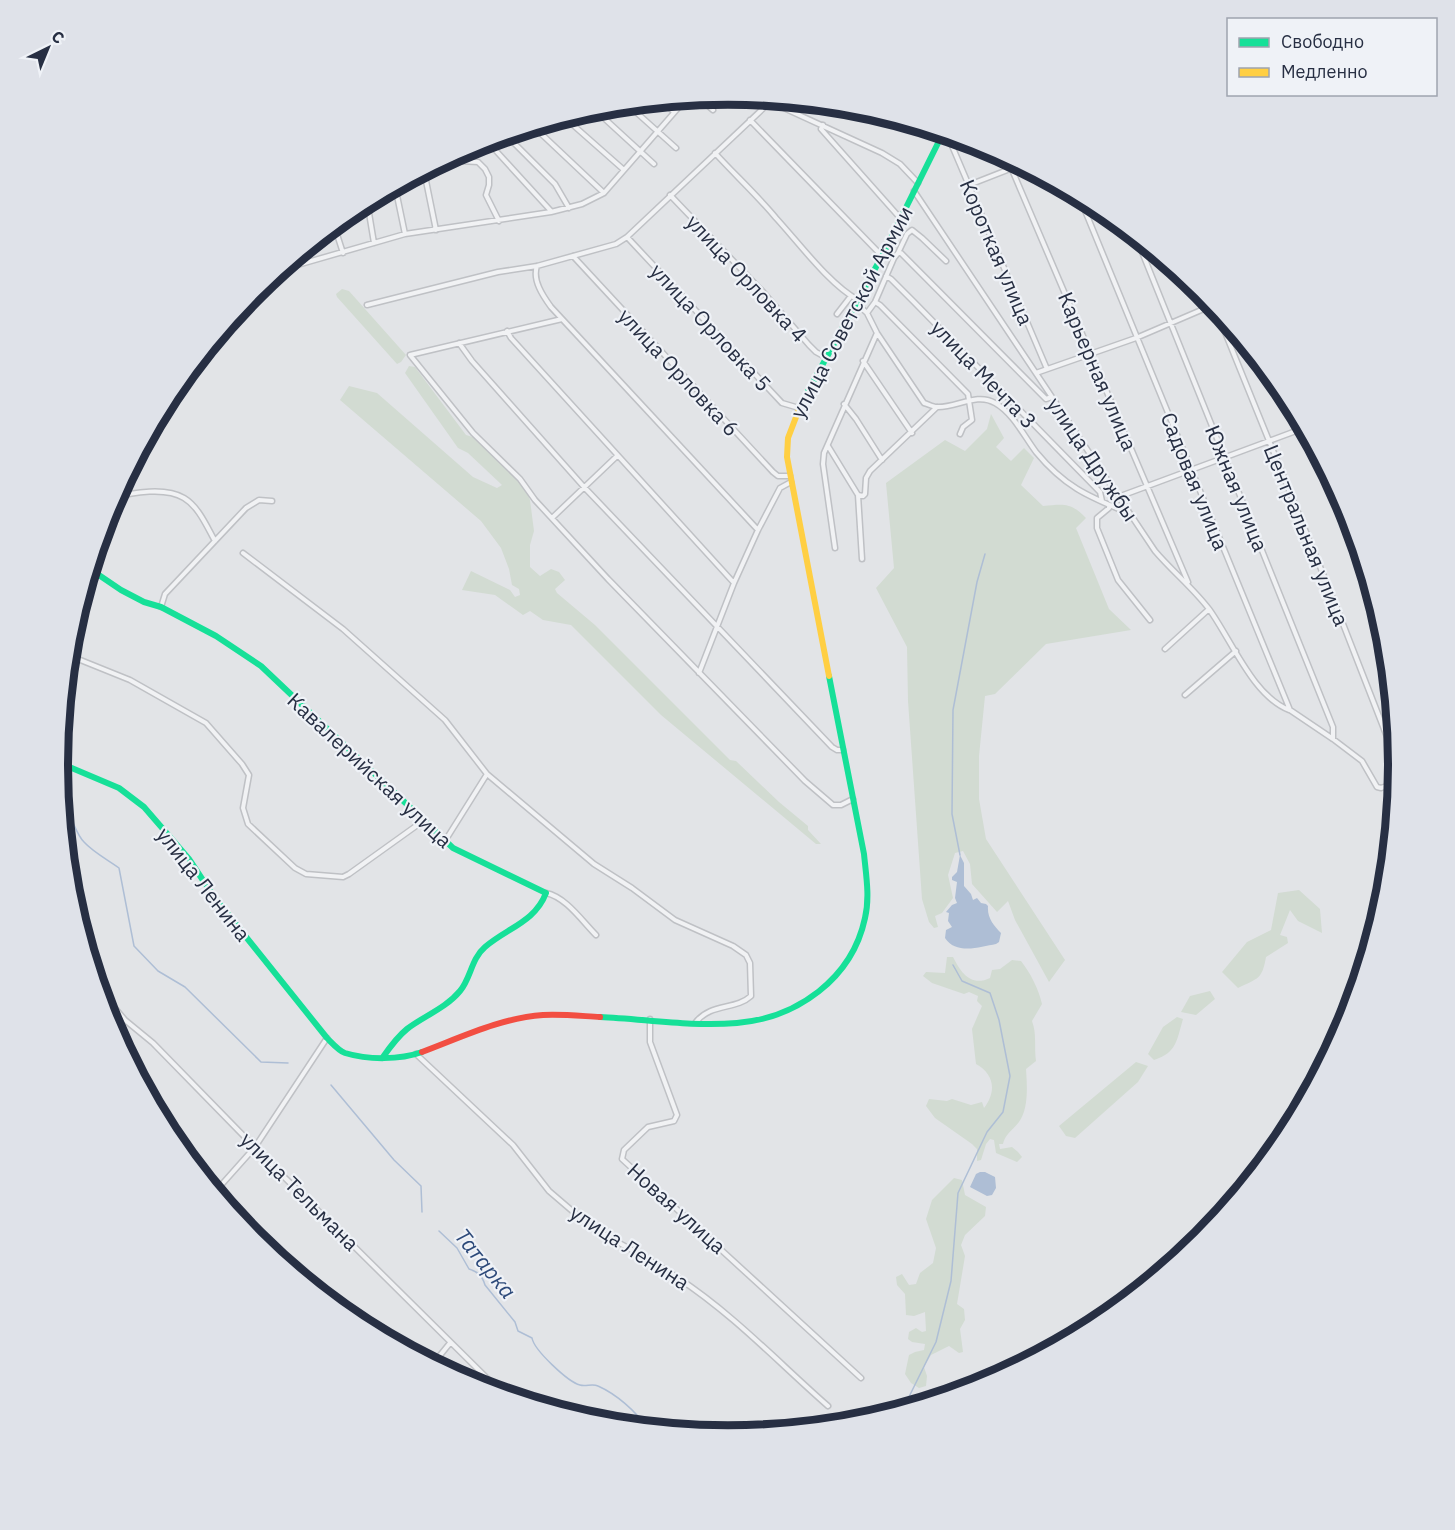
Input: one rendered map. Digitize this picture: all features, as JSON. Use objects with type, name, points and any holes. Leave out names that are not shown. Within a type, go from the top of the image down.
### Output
[{"type":"street","points":[[707,105],[712,110]]},
{"type":"street","points":[[367,305],[498,272],[537,266],[608,248],[627,237],[766,106]]},
{"type":"street","points":[[296,265],[405,234],[499,221],[582,204],[604,194],[679,107]]},
{"type":"street","points":[[782,107],[882,153],[900,164],[918,183]]},
{"type":"street","points":[[669,108],[674,112]]},
{"type":"street","points":[[636,112],[676,148]]},
{"type":"street","points":[[603,117],[654,164]]},
{"type":"street","points":[[750,120],[882,256]]},
{"type":"street","points":[[572,124],[625,171]]},
{"type":"street","points":[[823,125],[821,129],[901,219]]},
{"type":"street","points":[[540,132],[604,194]]},
{"type":"street","name":"улица Советской Армии","points":[[696,1022],[751,1021],[779,1014],[816,995],[831,982],[856,948],[865,917],[867,889],[864,854],[791,479],[787,457],[788,438],[799,408],[882,256],[941,140]]},
{"type":"street","points":[[512,141],[555,184],[569,208]]},
{"type":"street","name":"Короткая улица","points":[[948,143],[969,185],[1047,369]]},
{"type":"street","points":[[493,148],[551,212]]},
{"type":"street","points":[[715,153],[820,267],[867,313],[877,333],[924,403],[937,407],[967,400],[993,401],[1004,409],[1055,473],[1077,490],[1128,512]]},
{"type":"street","points":[[462,161],[478,162],[485,169],[490,182],[486,195],[499,221]]},
{"type":"street","points":[[969,185],[1009,169]]},
{"type":"street","name":"Карьерная улица","points":[[1012,170],[1189,585]]},
{"type":"street","points":[[426,179],[436,230]]},
{"type":"street","name":"улица Дружбы","points":[[914,191],[1155,551],[1209,609],[1262,692],[1279,706],[1290,710]]},
{"type":"street","points":[[397,194],[405,234]]},
{"type":"street","name":"улица Орловка 4","points":[[670,195],[764,293],[816,352],[826,358]]},
{"type":"street","name":"Садовая улица","points":[[1083,209],[1290,710]]},
{"type":"street","points":[[369,211],[374,243]]},
{"type":"street","points":[[867,313],[875,302],[907,234],[912,230],[946,261]]},
{"type":"street","points":[[337,233],[343,253]]},
{"type":"street","name":"улица Орловка 5","points":[[627,237],[783,403],[799,408]]},
{"type":"street","points":[[898,252],[904,255],[1042,396],[1046,399],[1052,397]]},
{"type":"street","name":"Южная улица","points":[[1142,252],[1334,727],[1333,739]]},
{"type":"street","name":"улица Орловка 6","points":[[573,256],[683,377],[778,476]]},
{"type":"street","points":[[537,266],[535,271],[542,295],[562,319],[759,530]]},
{"type":"street","name":"улица Мечта 3","points":[[886,276],[1100,492],[1102,501]]},
{"type":"street","points":[[837,314],[850,296]]},
{"type":"street","points":[[875,302],[968,394],[967,400],[972,420],[963,427],[960,434]]},
{"type":"street","points":[[1036,373],[1136,338],[1205,309]]},
{"type":"street","points":[[562,319],[410,355],[473,433],[520,479],[552,518],[699,673],[828,802],[841,805],[853,799]]},
{"type":"street","name":"Центральная улица","points":[[1224,330],[1387,735]]},
{"type":"street","points":[[507,331],[617,456],[734,583]]},
{"type":"street","points":[[835,548],[823,464],[827,446],[844,404],[877,333]]},
{"type":"street","points":[[459,343],[472,361],[584,487],[832,747],[843,750]]},
{"type":"street","points":[[863,361],[912,433]]},
{"type":"street","points":[[844,404],[882,460]]},
{"type":"street","points":[[858,495],[865,494],[867,474],[937,407]]},
{"type":"street","points":[[1118,497],[1297,431]]},
{"type":"street","points":[[827,446],[858,495],[862,559]]},
{"type":"street","points":[[552,518],[617,456]]},
{"type":"street","points":[[780,488],[778,476],[791,479]]},
{"type":"street","points":[[699,673],[734,583],[759,530],[780,488],[791,479]]},
{"type":"street","points":[[126,495],[139,491],[184,498],[203,520],[215,541]]},
{"type":"street","points":[[161,607],[165,594],[246,508],[259,500],[272,501]]},
{"type":"street","points":[[1109,505],[1109,508],[1097,518],[1097,528],[1118,580],[1150,620]]},
{"type":"street","points":[[243,554],[343,630],[446,720],[487,774],[594,864],[632,888],[675,920],[733,946],[748,958],[751,996],[746,1000],[712,1009],[696,1022]]},
{"type":"street","name":"Кавалерийская улица","points":[[97,573],[121,590],[144,602],[161,607],[232,645],[261,666],[445,842],[461,853],[546,893]]},
{"type":"street","points":[[1165,649],[1209,609]]},
{"type":"street","points":[[1185,695],[1236,651]]},
{"type":"street","points":[[76,658],[130,680],[206,723],[249,775],[243,808],[248,824],[300,871],[314,876],[343,876],[363,865],[423,821]]},
{"type":"street","points":[[1290,710],[1362,761],[1377,787],[1387,786]]},
{"type":"street","name":"улица Ленина","points":[[68,766],[119,788],[144,807],[189,859],[214,897],[327,1038],[342,1053],[401,1057],[416,1054],[477,1030],[527,1017],[554,1015],[696,1022]]},
{"type":"street","points":[[445,842],[487,774]]},
{"type":"street","points":[[383,1057],[401,1034],[439,1010],[455,995],[467,980],[470,966],[480,952],[525,921],[540,906],[546,893],[557,897],[568,906],[596,935]]},
{"type":"street","name":"улица Тельмана","points":[[114,1007],[125,1020],[153,1043],[489,1380]]},
{"type":"street","name":"Новая улица","points":[[650,1019],[650,1042],[677,1115],[674,1121],[648,1127],[624,1150],[622,1159],[861,1378]]},
{"type":"street","points":[[216,1182],[220,1186],[255,1147],[327,1038]]},
{"type":"street","name":"улица Ленина","points":[[416,1054],[513,1145],[549,1191],[578,1216],[591,1227],[670,1272],[700,1293],[747,1331],[761,1347],[828,1407]]},
{"type":"street","points":[[438,1358],[450,1343]]},
{"type":"shaded area","points":[[342,289],[349,291],[406,355],[401,362],[397,364],[337,297],[336,294]]},
{"type":"shaded area","points":[[409,366],[415,367],[466,435],[476,438],[509,469],[525,488],[530,500],[534,531],[530,545],[530,567],[540,576],[551,569],[559,572],[565,580],[555,589],[557,593],[595,625],[730,760],[736,761],[808,826],[808,830],[821,844],[816,844],[661,715],[571,625],[543,620],[530,611],[523,615],[495,595],[462,590],[471,571],[510,590],[515,597],[520,595],[519,589],[512,585],[501,548],[481,521],[340,400],[349,386],[377,393],[473,477],[497,488],[502,485],[468,453],[458,448],[405,373]]},
{"type":"shaded area","points":[[991,414],[1004,438],[996,447],[1011,461],[1024,448],[1034,458],[1021,485],[1043,506],[1066,505],[1076,509],[1086,518],[1076,528],[1109,609],[1131,630],[1046,644],[995,694],[985,696],[979,756],[979,799],[986,839],[1065,960],[1049,982],[1015,920],[1008,901],[997,912],[972,884],[970,864],[963,851],[955,853],[948,875],[953,898],[942,913],[935,916],[938,927],[934,928],[929,922],[922,899],[908,701],[907,647],[876,588],[894,568],[886,483],[945,440],[965,451],[987,429]]},
{"type":"shaded area","points":[[1299,890],[1320,909],[1322,933],[1298,921],[1290,910],[1280,935],[1287,937],[1288,943],[1266,957],[1263,970],[1258,977],[1238,988],[1222,972],[1247,942],[1271,930],[1278,893]]},
{"type":"shaded area","points":[[947,957],[953,957],[967,977],[977,981],[990,978],[992,970],[1000,969],[1012,960],[1021,961],[1038,992],[1042,1004],[1032,1021],[1036,1061],[1026,1069],[1027,1096],[1024,1110],[1019,1122],[1007,1135],[1003,1144],[999,1144],[1000,1149],[1012,1147],[1018,1152],[1022,1157],[1017,1162],[996,1153],[994,1140],[990,1139],[981,1160],[977,1161],[977,1149],[935,1118],[926,1106],[929,1099],[947,1101],[952,1099],[971,1105],[982,1102],[984,1108],[992,1089],[987,1073],[976,1064],[972,1029],[982,1006],[977,1001],[978,996],[969,992],[964,994],[932,983],[923,976],[926,972],[945,973]]},
{"type":"shaded area","points":[[1210,991],[1215,999],[1196,1015],[1181,1012],[1190,996]]},
{"type":"shaded area","points":[[1177,1017],[1183,1019],[1175,1044],[1162,1057],[1154,1060],[1148,1054],[1163,1027]]},
{"type":"shaded area","points":[[1136,1062],[1148,1066],[1138,1082],[1075,1138],[1066,1136],[1059,1126]]},
{"type":"shaded area","points":[[954,1178],[962,1180],[965,1195],[986,1207],[985,1216],[965,1235],[961,1245],[965,1256],[957,1304],[964,1309],[965,1320],[960,1329],[963,1352],[959,1353],[949,1346],[931,1355],[924,1367],[927,1376],[926,1386],[919,1388],[911,1383],[905,1374],[909,1355],[924,1350],[925,1344],[908,1339],[909,1332],[916,1328],[922,1332],[926,1331],[925,1312],[914,1316],[906,1315],[905,1294],[897,1285],[896,1277],[902,1274],[909,1285],[916,1284],[920,1273],[933,1263],[936,1248],[926,1219],[932,1200]]},
{"type":"water","points":[[960,855],[964,863],[964,886],[973,900],[977,898],[988,906],[990,918],[1001,933],[999,942],[996,944],[962,948],[955,947],[945,938],[946,930],[952,927],[948,921],[949,913],[946,912],[957,903],[955,898],[957,882],[952,880],[952,877],[957,872]]},
{"type":"water","points":[[980,1172],[995,1177],[996,1188],[992,1195],[987,1196],[970,1187],[976,1174]]},
{"type":"waterway","points":[[960,855],[952,814],[953,710],[977,582],[985,554]]},
{"type":"waterway","name":"Татарка","points":[[70,818],[84,842],[119,868],[134,946],[158,971],[185,987],[261,1062],[288,1063]]},
{"type":"waterway","points":[[907,1400],[936,1342],[951,1281],[958,1193],[987,1132],[1003,1112],[1010,1076],[999,1020],[990,993],[962,981],[953,965]]},
{"type":"waterway","name":"Татарка","points":[[331,1085],[394,1160],[421,1186],[422,1212]]},
{"type":"waterway","name":"Татарка","points":[[439,1231],[457,1248],[469,1269],[481,1276],[485,1285],[515,1322],[518,1331],[532,1338],[552,1365],[575,1383],[596,1385],[605,1389],[619,1398],[639,1419]]},
{"type":"traffic: fast","points":[[801,404],[882,256],[940,140]]},
{"type":"traffic: fast","points":[[97,573],[121,590],[144,602],[161,607],[216,636],[261,666],[453,848],[546,893],[528,918],[493,940],[480,952],[460,991],[442,1007],[407,1029],[383,1057]]},
{"type":"traffic: fast","points":[[600,1017],[703,1024],[759,1020],[800,1004],[819,992],[835,977],[848,959],[858,940],[865,918],[867,886],[864,854],[829,676]]},
{"type":"traffic: fast","points":[[68,766],[119,788],[144,807],[189,859],[214,897],[338,1049],[345,1053],[374,1058],[404,1057],[422,1052]]},
{"type":"traffic: slow","points":[[801,404],[788,438],[787,457],[829,676]]},
{"type":"traffic: jam","points":[[422,1052],[482,1029],[527,1017],[543,1015],[600,1017]]}]
